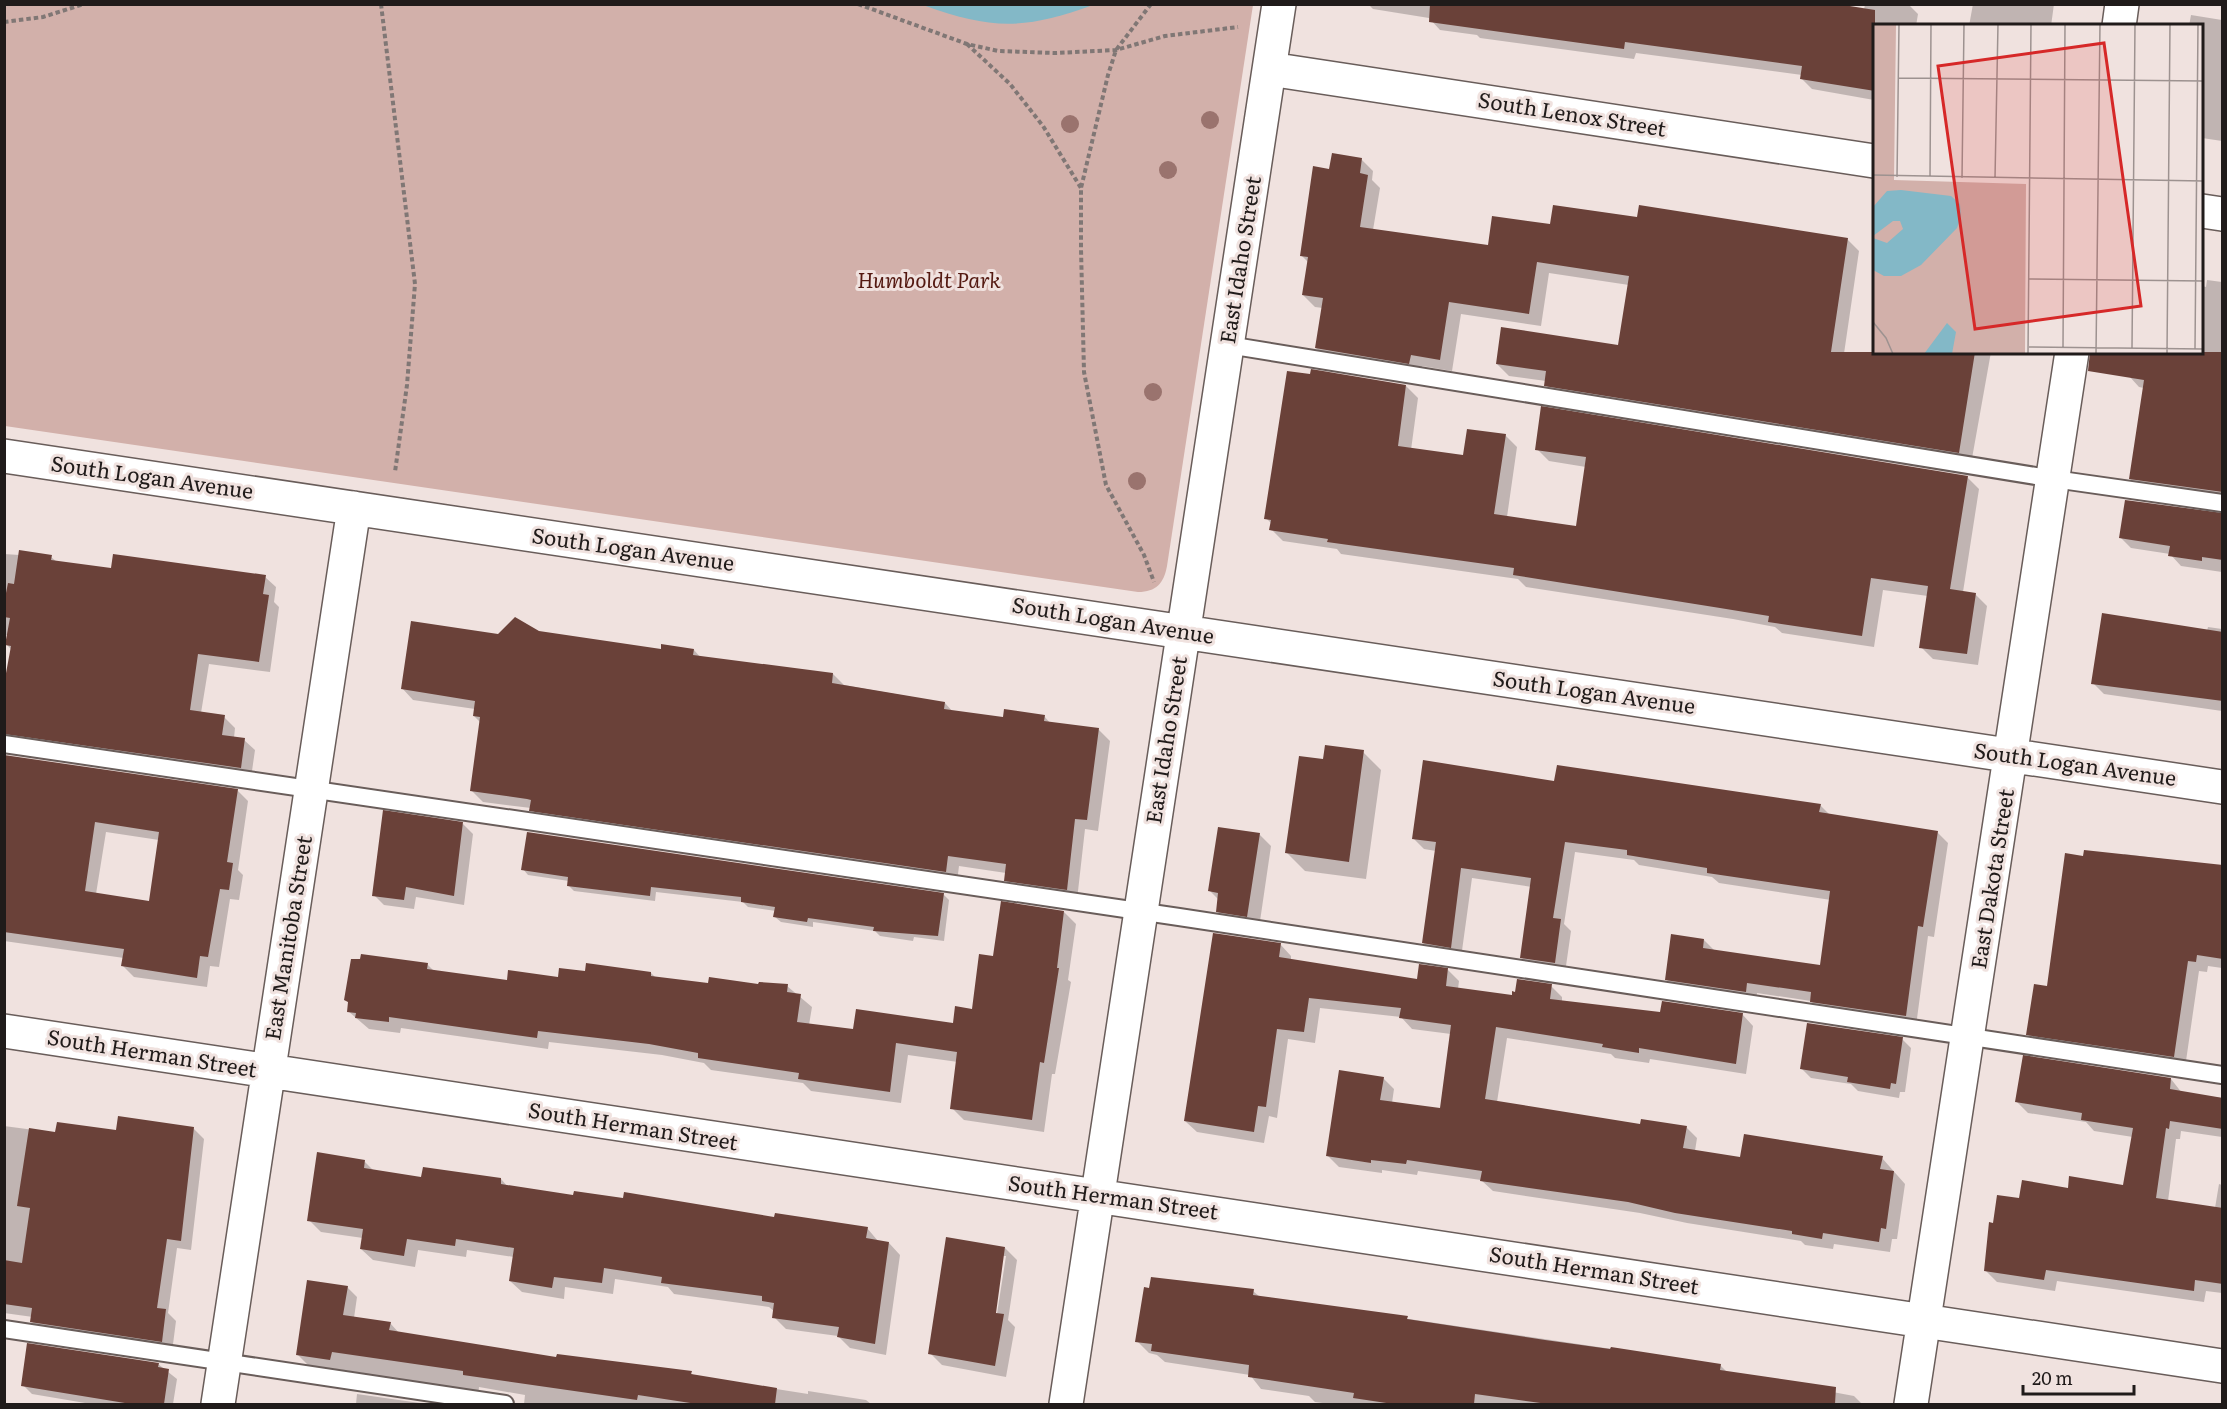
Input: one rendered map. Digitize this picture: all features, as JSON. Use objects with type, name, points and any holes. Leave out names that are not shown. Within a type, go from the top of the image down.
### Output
[{"type":"street","name":"East Idaho Street","points":[[1066,1404],[1280,4]]},
{"type":"street","points":[[2119,24],[2122,4]]},
{"type":"street","name":"South Lenox Street","points":[[1270,69],[1873,161]]},
{"type":"street","points":[[2203,211],[2223,214]]},
{"type":"street","name":"East Dakota Street","points":[[1911,1404],[2072,354]]},
{"type":"street","name":"South Logan Avenue","points":[[4,456],[2223,787]]},
{"type":"street","name":"East Manitoba Street","points":[[218,1404],[354,508]]},
{"type":"street","name":"South Herman Street","points":[[4,1031],[2223,1366]]},
{"type":"lane","points":[[1228,345],[2054,479],[2223,503]]},
{"type":"lane","points":[[4,744],[2223,1075]]},
{"type":"lane","points":[[4,1329],[504,1404]]},
{"type":"path","points":[[4,22],[43,17],[84,4]]},
{"type":"path","points":[[381,4],[415,284],[407,385],[395,472]]},
{"type":"path","points":[[858,4],[967,44],[998,51],[1055,53],[1116,50],[1165,36],[1238,27]]},
{"type":"path","points":[[1151,4],[1116,50],[1081,188],[1086,383],[1106,485],[1144,555],[1154,583]]},
{"type":"path","points":[[967,44],[1010,84],[1043,126],[1081,188]]},
{"type":"green space","name":"Humboldt Park","points":[[5,5],[1253,5],[1164,577],[1154,588],[1138,592],[5,426]]},
{"type":"water","points":[[923,5],[1093,5],[1047,19],[1008,24],[969,19]]},
{"type":"building","points":[[1430,4],[1837,4],[1875,10],[1873,91],[1800,79],[1802,66],[1625,42],[1624,49],[1429,22]]},
{"type":"building","points":[[1332,153],[1362,158],[1360,173],[1368,175],[1360,227],[1488,245],[1492,216],[1550,224],[1553,205],[1637,217],[1639,205],[1848,238],[1831,352],[1975,354],[1959,453],[1544,386],[1546,371],[1496,364],[1501,327],[1618,345],[1629,276],[1537,262],[1529,314],[1449,302],[1440,360],[1411,355],[1409,364],[1315,348],[1323,298],[1302,295],[1308,257],[1300,256],[1313,166],[1329,169]]},
{"type":"building","points":[[2223,352],[2223,492],[2129,479],[2144,380],[2088,371],[2090,354]]},
{"type":"building","points":[[1311,369],[1406,385],[1398,446],[1463,455],[1467,429],[1506,434],[1494,514],[1576,526],[1586,457],[1535,450],[1541,406],[1968,476],[1950,589],[1976,593],[1967,654],[1919,648],[1928,586],[1871,578],[1862,636],[1768,622],[1769,616],[1513,575],[1514,568],[1327,542],[1328,539],[1269,530],[1271,520],[1264,519],[1287,371],[1310,374]]},
{"type":"building","points":[[2125,500],[2223,513],[2223,560],[2202,557],[2202,561],[2168,556],[2170,546],[2119,538]]},
{"type":"building","points":[[19,550],[52,555],[51,560],[111,568],[113,554],[266,575],[263,594],[269,595],[259,662],[198,654],[190,710],[225,715],[222,735],[245,738],[241,768],[4,734],[4,684],[11,646],[5,645],[10,618],[4,617],[4,603],[8,583],[14,584]]},
{"type":"building","points":[[2102,613],[2223,632],[2223,701],[2091,684]]},
{"type":"building","points":[[515,617],[539,631],[661,649],[661,644],[694,649],[693,655],[833,673],[832,683],[945,702],[944,709],[1003,717],[1004,709],[1045,715],[1044,721],[1099,728],[1087,820],[1075,819],[1067,890],[1004,881],[1006,864],[948,856],[946,872],[529,811],[531,800],[470,791],[480,717],[473,716],[475,701],[401,689],[411,621],[498,634]]},
{"type":"building","points":[[1325,745],[1364,750],[1349,862],[1285,853],[1299,756],[1323,759]]},
{"type":"building","points":[[4,755],[238,789],[227,862],[233,863],[229,890],[220,889],[208,957],[200,956],[197,978],[121,966],[124,949],[4,932]],"holes":[[[95,822],[159,832],[149,901],[85,891]]]},
{"type":"building","points":[[1423,760],[1554,781],[1557,765],[1821,804],[1819,812],[1938,831],[1923,927],[1918,926],[1906,1016],[1810,1002],[1811,992],[1747,983],[1746,992],[1665,980],[1671,934],[1704,939],[1703,948],[1820,965],[1830,891],[1707,873],[1707,868],[1627,855],[1627,850],[1565,842],[1553,918],[1561,919],[1555,963],[1520,958],[1531,878],[1461,868],[1451,948],[1422,943],[1436,842],[1412,839]]},
{"type":"building","points":[[383,810],[463,822],[454,896],[406,887],[404,900],[372,896]]},
{"type":"building","points":[[1218,827],[1260,833],[1247,917],[1216,912],[1218,893],[1208,891]]},
{"type":"building","points":[[527,832],[944,893],[938,936],[873,931],[874,927],[808,918],[807,922],[773,917],[775,907],[741,902],[741,897],[651,887],[650,896],[567,886],[568,877],[521,870]]},
{"type":"building","points":[[2084,850],[2223,865],[2223,959],[2197,955],[2196,962],[2188,961],[2174,1057],[2026,1035],[2034,984],[2047,986],[2065,853],[2083,856]]},
{"type":"building","points":[[1001,901],[1064,911],[1057,968],[1059,968],[1044,1063],[1040,1062],[1032,1120],[950,1109],[957,1052],[896,1043],[890,1092],[798,1079],[799,1073],[698,1058],[698,1053],[649,1044],[538,1031],[537,1038],[389,1017],[389,1022],[355,1018],[356,1013],[347,1012],[348,1002],[344,1000],[351,959],[360,959],[361,954],[428,963],[427,969],[507,980],[508,970],[558,977],[559,968],[585,971],[586,963],[651,972],[651,976],[708,983],[709,977],[758,984],[759,982],[788,984],[787,992],[801,994],[797,1022],[853,1029],[856,1009],[953,1023],[955,1006],[972,1009],[979,954],[993,956]]},
{"type":"building","points":[[1213,933],[1281,943],[1279,957],[1417,979],[1419,964],[1448,968],[1446,986],[1512,995],[1512,991],[1515,992],[1517,979],[1552,984],[1550,999],[1660,1012],[1662,1001],[1743,1013],[1736,1064],[1639,1048],[1639,1053],[1602,1047],[1603,1044],[1496,1027],[1485,1099],[1640,1124],[1641,1119],[1687,1126],[1683,1148],[1740,1157],[1744,1134],[1883,1156],[1880,1169],[1894,1171],[1886,1229],[1881,1228],[1879,1242],[1823,1233],[1822,1239],[1792,1234],[1792,1231],[1675,1213],[1628,1202],[1480,1181],[1482,1171],[1407,1160],[1406,1164],[1371,1160],[1371,1163],[1326,1156],[1339,1070],[1384,1077],[1380,1100],[1440,1108],[1451,1025],[1399,1018],[1401,1008],[1309,998],[1304,1032],[1277,1029],[1266,1107],[1258,1106],[1254,1132],[1184,1121]]},
{"type":"building","points":[[1807,1023],[1903,1037],[1896,1084],[1891,1083],[1890,1089],[1847,1082],[1848,1077],[1800,1069]]},
{"type":"building","points":[[2023,1055],[2171,1078],[2170,1089],[2223,1098],[2223,1129],[2170,1121],[2169,1129],[2166,1128],[2156,1198],[2223,1208],[2223,1284],[2195,1280],[2194,1291],[2046,1270],[2044,1280],[1984,1271],[1989,1222],[1993,1223],[1997,1195],[2019,1198],[2022,1180],[2068,1188],[2069,1176],[2123,1185],[2133,1128],[2081,1120],[2082,1113],[2015,1102]]},
{"type":"building","points":[[118,1116],[194,1127],[181,1241],[167,1239],[157,1308],[166,1309],[162,1342],[30,1322],[32,1308],[4,1304],[4,1260],[22,1263],[30,1208],[17,1206],[29,1128],[55,1132],[57,1122],[116,1130]]},
{"type":"building","points":[[317,1152],[365,1160],[364,1168],[421,1177],[423,1167],[501,1178],[501,1184],[573,1195],[574,1191],[623,1198],[624,1192],[774,1217],[775,1213],[868,1227],[866,1238],[889,1242],[875,1344],[837,1337],[839,1327],[772,1318],[774,1303],[762,1301],[762,1296],[661,1283],[662,1277],[604,1268],[602,1283],[554,1277],[552,1288],[509,1281],[514,1248],[456,1239],[455,1246],[407,1239],[404,1256],[360,1249],[363,1229],[307,1221]]},
{"type":"building","points":[[946,1237],[1005,1247],[996,1313],[1004,1314],[995,1366],[928,1354]]},
{"type":"building","points":[[1151,1277],[1254,1289],[1253,1295],[1408,1316],[1407,1319],[1545,1340],[1610,1349],[1611,1347],[1721,1364],[1720,1370],[1836,1387],[1835,1404],[1548,1404],[1475,1394],[1474,1404],[1393,1404],[1353,1398],[1354,1393],[1248,1377],[1249,1365],[1151,1351],[1152,1344],[1135,1342],[1144,1287],[1149,1288]]},
{"type":"building","points":[[307,1280],[348,1286],[343,1315],[391,1322],[389,1330],[556,1357],[557,1354],[692,1371],[691,1374],[777,1388],[775,1404],[697,1404],[638,1395],[637,1400],[463,1375],[463,1371],[332,1352],[330,1360],[296,1355]]},
{"type":"building","points":[[27,1343],[159,1363],[158,1367],[169,1369],[164,1404],[131,1404],[21,1386]]}]
